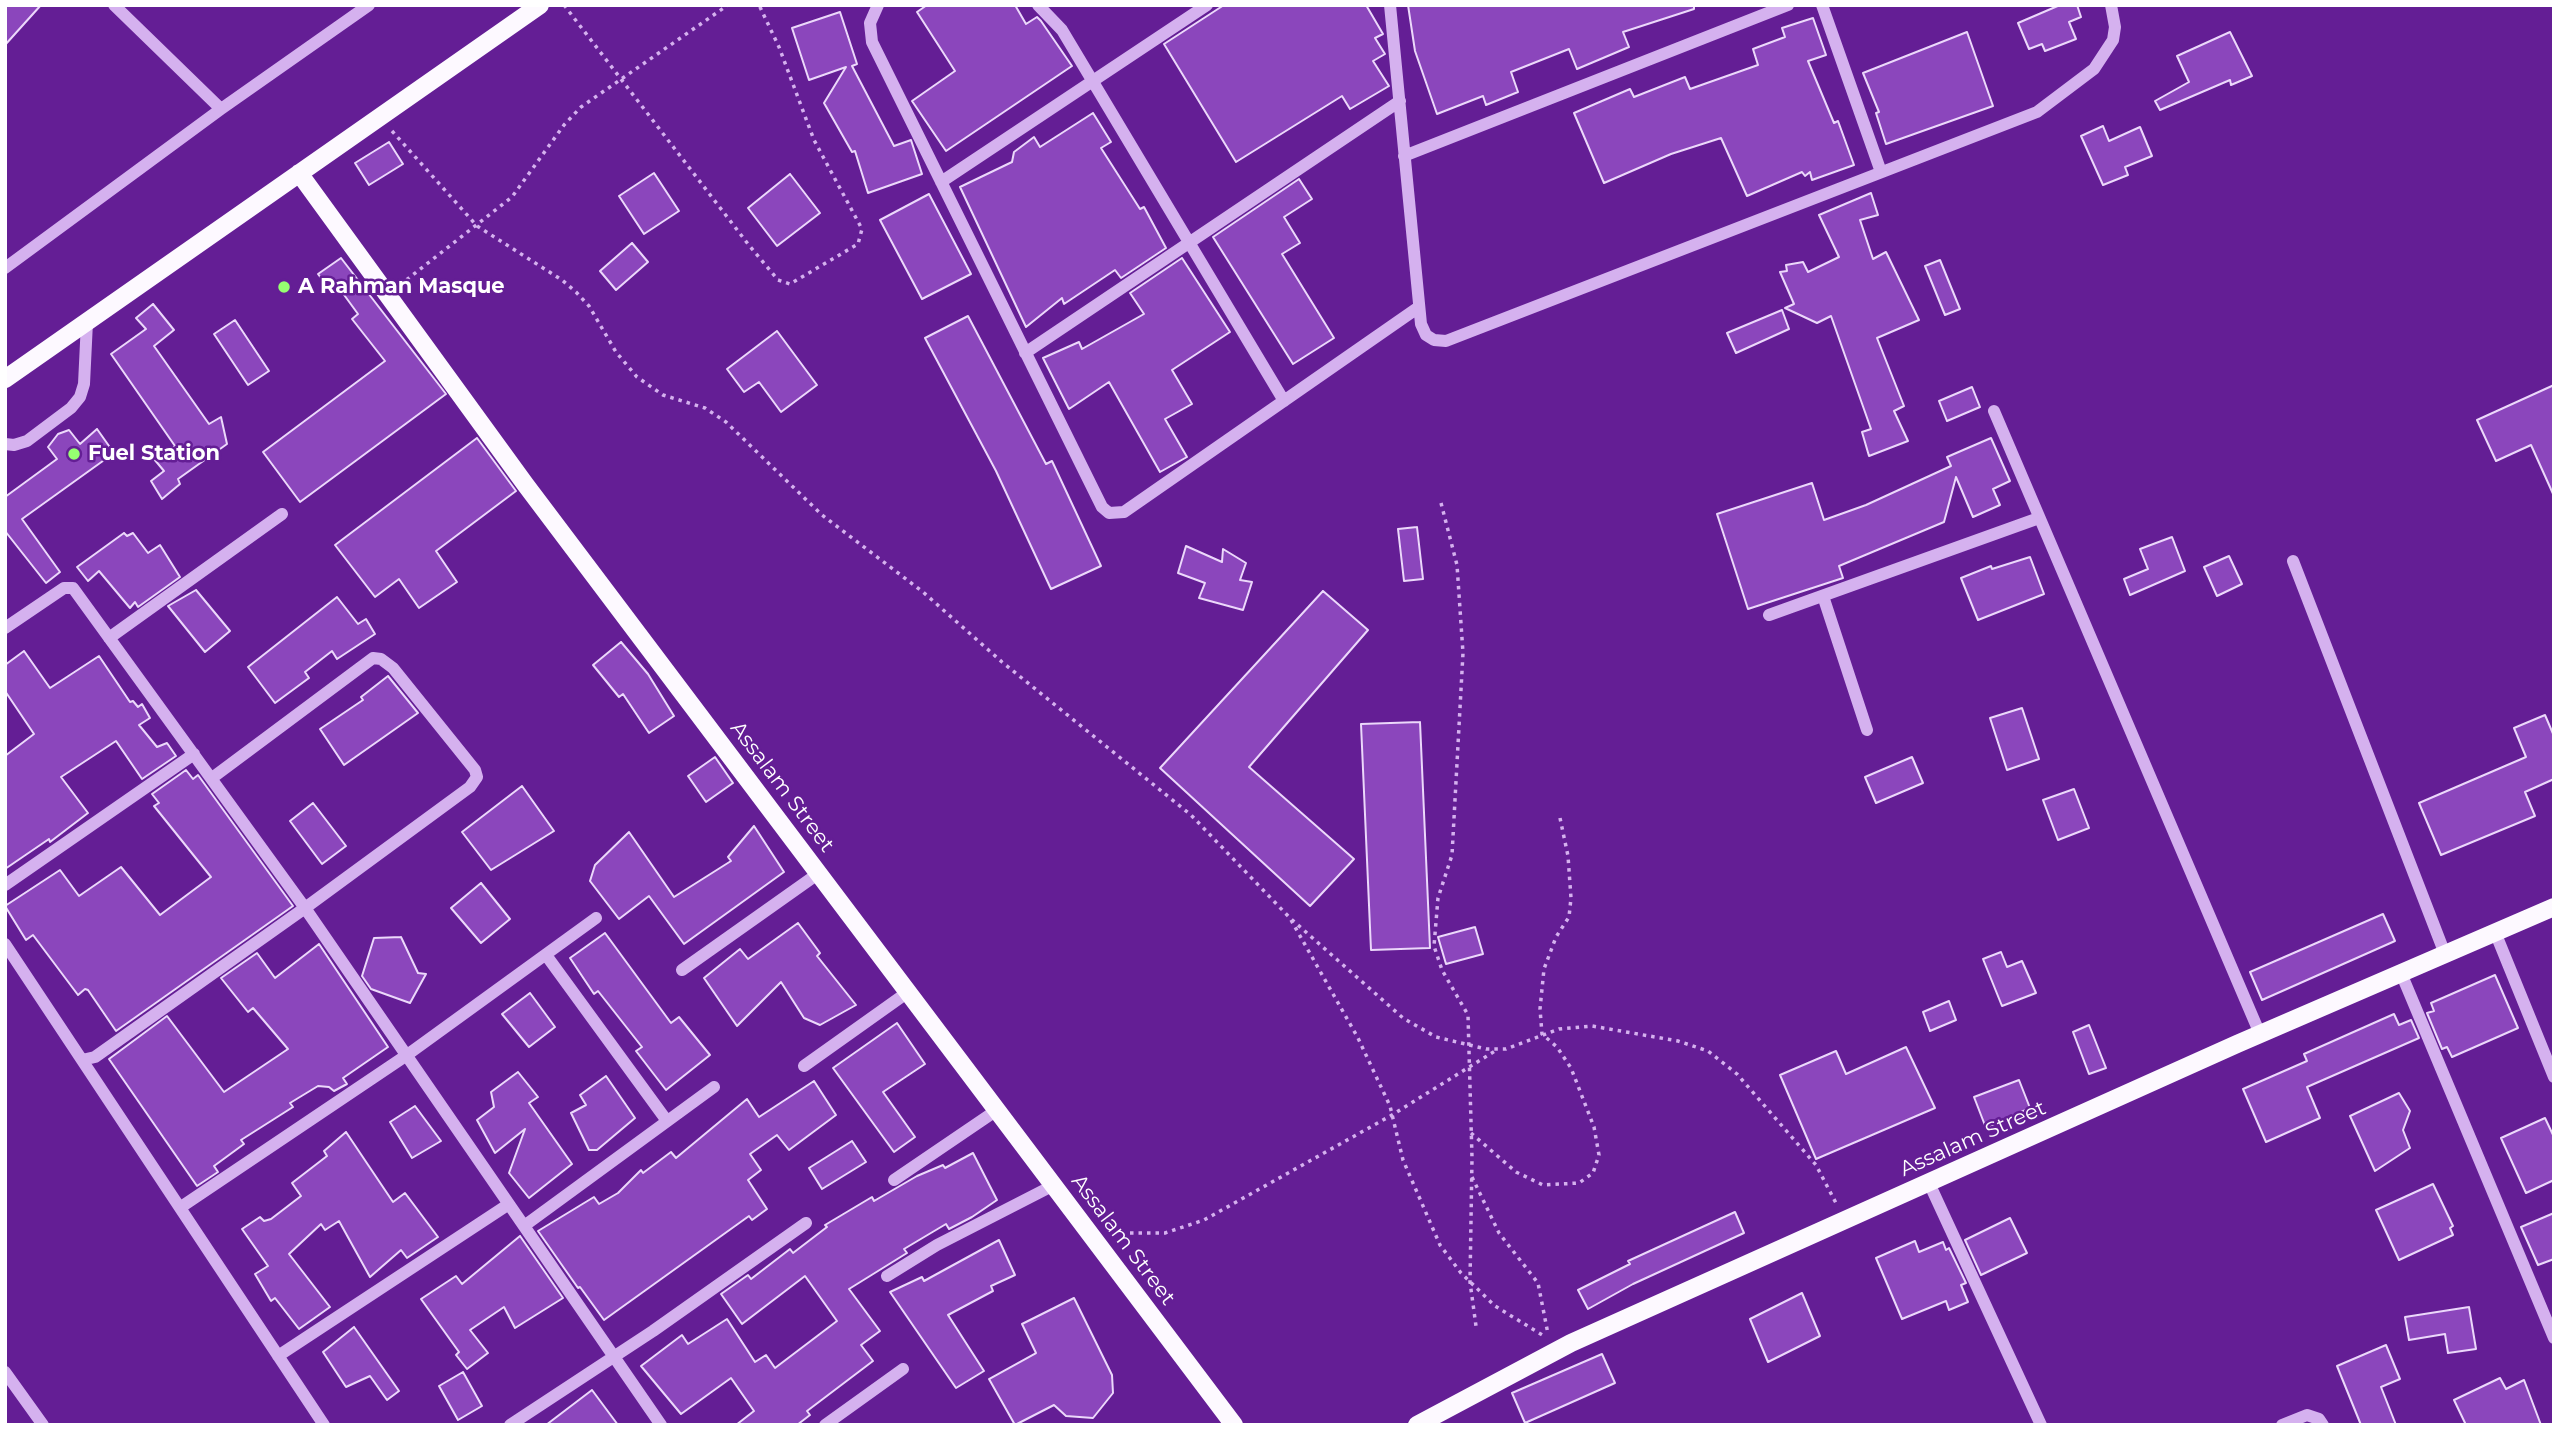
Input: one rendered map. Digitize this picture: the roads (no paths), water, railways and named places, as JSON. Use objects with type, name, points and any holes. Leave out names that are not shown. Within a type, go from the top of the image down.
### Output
[{"type":"main road","points":[[5,379],[540,5]]},
{"type":"main road","name":"Assalam Street","points":[[299,173],[525,484],[1234,1425]]},
{"type":"main road","name":"Assalam Street","points":[[1417,1425],[1571,1343],[2260,1034],[2554,907]]},
{"type":"street","points":[[114,5],[221,109]]},
{"type":"street","points":[[5,268],[221,109],[369,5]]},
{"type":"street","points":[[878,5],[870,23],[872,42],[1102,507],[1114,514],[1124,512],[1419,307]]},
{"type":"street","points":[[1038,5],[1062,30],[1191,241],[1284,401]]},
{"type":"street","points":[[941,182],[1207,5]]},
{"type":"street","points":[[1390,5],[1421,324],[1426,335],[1434,340],[1446,341],[2037,112],[2094,69],[2113,40],[2115,27],[2111,5]]},
{"type":"street","points":[[1404,156],[1788,5]]},
{"type":"street","points":[[1822,5],[1881,172]]},
{"type":"street","points":[[1025,353],[1400,101]]},
{"type":"street","points":[[5,444],[14,445],[27,441],[71,408],[80,397],[85,384],[87,322]]},
{"type":"street","points":[[1994,411],[2260,1034]]},
{"type":"street","points":[[109,638],[282,514]]},
{"type":"street","points":[[1769,615],[2039,517]]},
{"type":"street","points":[[2293,561],[2445,954]]},
{"type":"street","points":[[6,627],[70,587],[305,908],[662,1425]]},
{"type":"street","points":[[1823,596],[1867,730]]},
{"type":"street","points":[[82,1059],[95,1057],[305,908],[470,787],[477,777],[475,770],[393,668],[382,659],[373,658],[212,778]]},
{"type":"street","points":[[5,885],[194,754]]},
{"type":"street","points":[[682,971],[819,873]]},
{"type":"street","points":[[181,1207],[407,1055],[596,918]]},
{"type":"street","points":[[2495,932],[2554,1077]]},
{"type":"street","points":[[5,944],[324,1425]]},
{"type":"street","points":[[546,955],[667,1121]]},
{"type":"street","points":[[2401,973],[2554,1338]]},
{"type":"street","points":[[804,1066],[908,992]]},
{"type":"street","points":[[524,1226],[714,1087]]},
{"type":"street","points":[[894,1180],[997,1110]]},
{"type":"street","points":[[1929,1183],[2042,1425]]},
{"type":"street","points":[[887,1276],[937,1245],[1054,1185]]},
{"type":"street","points":[[278,1356],[509,1204]]},
{"type":"street","points":[[510,1425],[806,1223]]},
{"type":"street","points":[[825,1425],[903,1369]]},
{"type":"street","points":[[5,1372],[43,1425]]},
{"type":"street","points":[[2282,1425],[2306,1415],[2319,1419],[2323,1425]]},
{"type":"place","name":"A Rahman Masque","points":[[284,287]]},
{"type":"place","name":"Fuel Station","points":[[74,454]]}]
